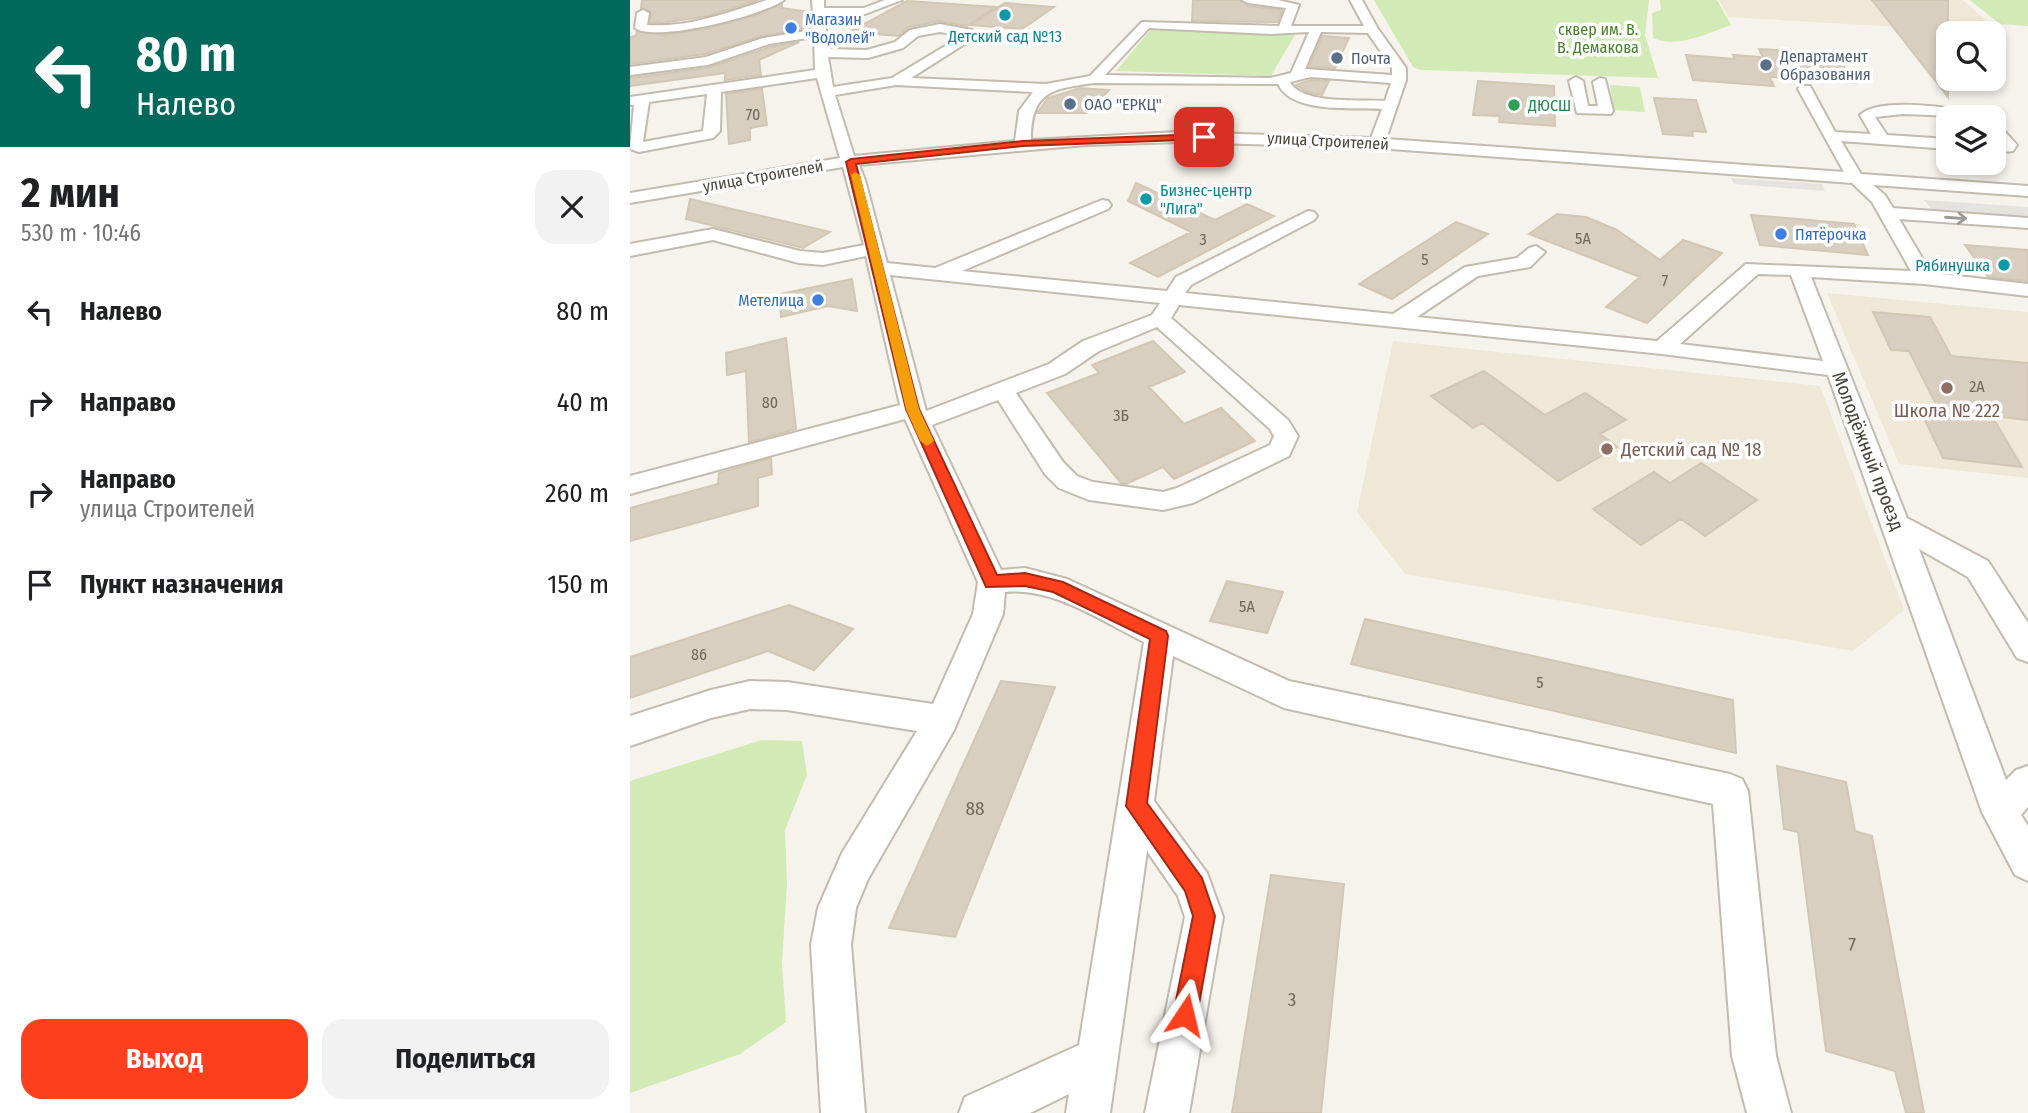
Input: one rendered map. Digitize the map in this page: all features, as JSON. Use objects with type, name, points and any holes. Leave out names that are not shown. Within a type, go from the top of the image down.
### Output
[{"type":"street","points":[[643,13],[641,28],[655,28],[710,21],[778,0]]},
{"type":"street","points":[[843,1113],[831,945],[837,908],[855,866],[942,720],[988,614],[992,582],[915,415],[851,162],[841,143],[824,73],[818,33],[818,5],[865,11],[896,0]]},
{"type":"street","points":[[1248,0],[1293,5],[1283,28]]},
{"type":"street","points":[[1356,0],[1372,30],[1399,68],[1399,80],[1377,143]]},
{"type":"street","points":[[1094,79],[1146,24],[1270,30],[1372,30]]},
{"type":"street","points":[[1317,28],[1297,72],[1399,80]]},
{"type":"street","points":[[714,90],[712,131],[708,135],[639,148],[635,145],[636,101],[824,73],[868,54],[899,45],[914,33],[932,30],[968,33],[968,38],[896,81]]},
{"type":"street","points":[[630,71],[720,58],[767,41],[818,33]]},
{"type":"street","points":[[824,73],[896,81],[1044,88],[1094,79],[1283,81],[1311,73]]},
{"type":"street","points":[[1283,81],[1289,93],[1306,101],[1389,105]]},
{"type":"street","points":[[1576,81],[1582,110],[1606,111],[1600,82]]},
{"type":"street","points":[[1023,144],[1023,117],[1032,100],[1044,88]]},
{"type":"street","points":[[1805,89],[1856,178],[1879,199],[1924,278]]},
{"type":"street","points":[[1882,139],[1867,115],[1870,112],[1936,113]]},
{"type":"street","name":"улица Строителей","points":[[630,198],[851,162],[1023,144],[1178,136],[1377,143],[2021,191]]},
{"type":"street","points":[[1830,136],[1936,143]]},
{"type":"street","points":[[2021,191],[2028,205]]},
{"type":"street","points":[[939,274],[1102,205]]},
{"type":"street","points":[[1888,213],[2028,223]]},
{"type":"street","points":[[630,485],[915,415],[1003,390],[1057,369],[1091,346],[1165,309],[1183,281],[1308,216]]},
{"type":"street","points":[[630,250],[713,234],[799,257],[875,259],[939,274],[1165,309],[1397,321],[1836,369]]},
{"type":"street","points":[[1397,321],[1472,271],[1522,263],[1536,252]]},
{"type":"street","points":[[1662,348],[1753,268],[1924,278],[2028,290]]},
{"type":"street","name":"Молодёжный проезд","points":[[1799,270],[1896,524],[2000,812],[2028,862]]},
{"type":"street","points":[[1003,390],[1054,468],[1068,482],[1089,491],[1163,501],[1184,496],[1280,450],[1286,436],[1280,425],[1165,309]]},
{"type":"street","points":[[1896,524],[1978,569],[2026,642]]},
{"type":"street","points":[[992,582],[1025,579],[1057,587],[1284,694],[1730,791],[1754,1056],[1769,1113]]},
{"type":"street","points":[[1088,1113],[1160,636]]},
{"type":"street","points":[[630,731],[710,704],[750,695],[787,696],[942,720]]},
{"type":"street","points":[[2000,812],[2028,782]]},
{"type":"street","points":[[1136,806],[1194,886],[1204,916],[1167,1113]]},
{"type":"street","points":[[981,1113],[1098,1058]]},
{"type":"shaded area","points":[[1719,0],[1963,0],[1987,21],[1936,21],[1936,29],[1728,17]]},
{"type":"shaded area","points":[[1731,178],[1822,184],[1825,191],[1734,184]]},
{"type":"shaded area","points":[[1924,200],[2028,207],[2028,226],[1940,219]]},
{"type":"shaded area","name":"Школа № 222","points":[[1827,293],[2028,312],[2028,478],[1899,464]]},
{"type":"shaded area","name":"Детский сад № 18","points":[[1393,341],[1820,386],[1904,610],[1853,651],[1405,574],[1357,512]]},
{"type":"green space","name":"сквер им. В. В. Демакова","points":[[1374,0],[1649,0],[1645,35],[1658,78],[1421,70],[1413,67]]},
{"type":"green space","points":[[1660,0],[1717,0],[1731,25],[1682,41],[1653,38],[1652,13],[1661,10]]},
{"type":"green space","points":[[1970,0],[2028,0],[2028,26],[1996,21]]},
{"type":"green space","points":[[1153,27],[1296,33],[1271,76],[1116,71]]},
{"type":"green space","points":[[1610,85],[1640,87],[1645,112],[1614,110]]},
{"type":"green space","points":[[762,740],[802,741],[807,775],[785,830],[787,884],[782,962],[786,1022],[740,1054],[630,1093],[630,781]]},
{"type":"building","points":[[642,0],[758,0],[707,16],[662,23],[650,22],[651,12],[641,8]]},
{"type":"building","points":[[1193,0],[1240,0],[1248,6],[1282,10],[1278,22],[1192,21]]},
{"type":"building","points":[[1872,0],[1948,0],[1948,21],[1936,21],[1936,82]]},
{"type":"building","points":[[907,1],[997,7],[967,26],[939,21],[909,27],[899,36],[849,32]]},
{"type":"building","points":[[1005,3],[1054,7],[1022,29],[970,25]]},
{"type":"building","points":[[782,4],[782,8],[810,12],[811,28],[762,36],[705,54],[630,64],[630,37],[636,36],[637,31],[664,35],[710,28],[756,15]]},
{"type":"building","points":[[1322,36],[1349,38],[1335,68],[1309,67]]},
{"type":"building","points":[[799,42],[759,60],[761,75],[725,80],[725,73],[630,86],[630,78],[708,68],[770,47]]},
{"type":"building","points":[[1759,49],[1836,54],[1855,83],[1772,77]]},
{"type":"building","points":[[1686,55],[1735,59],[1733,55],[1760,57],[1774,86],[1693,80]]},
{"type":"building","points":[[1311,80],[1329,81],[1322,95],[1307,92],[1296,85]]},
{"type":"building","points":[[1478,81],[1554,86],[1555,126],[1499,122],[1500,116],[1473,115]]},
{"type":"building","points":[[1080,88],[1109,90],[1087,113],[1037,113],[1048,98]]},
{"type":"building","points":[[762,89],[767,125],[750,128],[750,140],[729,144],[726,94]]},
{"type":"building","points":[[1654,98],[1696,100],[1706,132],[1692,131],[1693,136],[1663,134]]},
{"type":"building","points":[[1136,183],[1215,220],[1247,204],[1274,216],[1158,277],[1130,263],[1191,232],[1128,201]]},
{"type":"building","points":[[690,199],[830,232],[803,248],[686,219]]},
{"type":"building","points":[[1557,214],[1586,217],[1617,230],[1660,260],[1683,240],[1722,253],[1647,323],[1606,307],[1640,277],[1529,234]]},
{"type":"building","points":[[1751,215],[1854,224],[1868,255],[1760,245]]},
{"type":"building","points":[[1456,222],[1488,234],[1392,299],[1359,284]]},
{"type":"building","name":"Рябинушка","points":[[1965,245],[2028,250],[2028,281],[1988,277]]},
{"type":"building","name":"Метелица","points":[[852,279],[857,311],[828,306],[781,317],[780,294]]},
{"type":"building","points":[[1873,312],[1930,317],[1951,356],[2028,363],[2028,420],[1992,416],[2022,467],[1943,458],[1919,408],[1939,410],[1909,351],[1891,350]]},
{"type":"building","points":[[786,338],[796,429],[749,442],[746,371],[727,375],[726,353]]},
{"type":"building","points":[[1153,341],[1185,372],[1149,387],[1184,424],[1221,408],[1255,441],[1174,479],[1163,467],[1126,484],[1121,483],[1047,393],[1099,373],[1092,365]]},
{"type":"building","points":[[1484,371],[1545,415],[1585,393],[1626,420],[1600,434],[1617,447],[1558,481],[1482,423],[1473,428],[1431,396]]},
{"type":"building","points":[[771,458],[772,474],[758,478],[758,506],[630,541],[630,508],[718,484],[719,473]]},
{"type":"building","points":[[1701,463],[1757,500],[1705,536],[1681,519],[1641,545],[1593,509],[1654,472],[1670,483]]},
{"type":"building","points":[[1227,581],[1283,592],[1267,633],[1210,621]]},
{"type":"building","points":[[789,605],[853,629],[814,670],[768,651],[630,698],[630,657]]},
{"type":"building","points":[[1365,619],[1733,700],[1736,753],[1351,664]]},
{"type":"building","points":[[1001,681],[1055,687],[955,937],[889,928]]},
{"type":"building","points":[[1777,766],[1846,782],[1855,831],[1872,836],[1924,1113],[1906,1113],[1895,1071],[1826,1051],[1798,832],[1784,829]]},
{"type":"building","points":[[1271,875],[1344,884],[1321,1113],[1232,1113]]},
{"type":"slow traffic","points":[[855,175],[913,409],[927,441]]},
{"type":"place","name":"Детский сад №13","points":[[1005,15]]},
{"type":"place","name":"Магазин \"Водолей\"","points":[[791,28]]},
{"type":"place","name":"Почта","points":[[1337,58]]},
{"type":"place","name":"Департамент Образования","points":[[1766,65]]},
{"type":"place","name":"ОАО \"ЕРКЦ\"","points":[[1070,104]]},
{"type":"place","name":"ДЮСШ","points":[[1514,105]]},
{"type":"place","name":"Бизнес-центр \"Лига\"","points":[[1146,199]]},
{"type":"place","name":"Пятёрочка","points":[[1781,234]]},
{"type":"place","name":"Рябинушка","points":[[2004,265]]},
{"type":"place","name":"Метелица","points":[[818,300]]},
{"type":"place","name":"Школа № 222","points":[[1947,388]]},
{"type":"place","name":"Детский сад № 18","points":[[1607,449]]},
{"type":"route","points":[[1185,1015],[1204,916],[1194,886],[1136,806],[1160,636],[1057,587],[1025,579],[992,582],[913,409],[851,162],[1023,144],[1204,137]]}]
